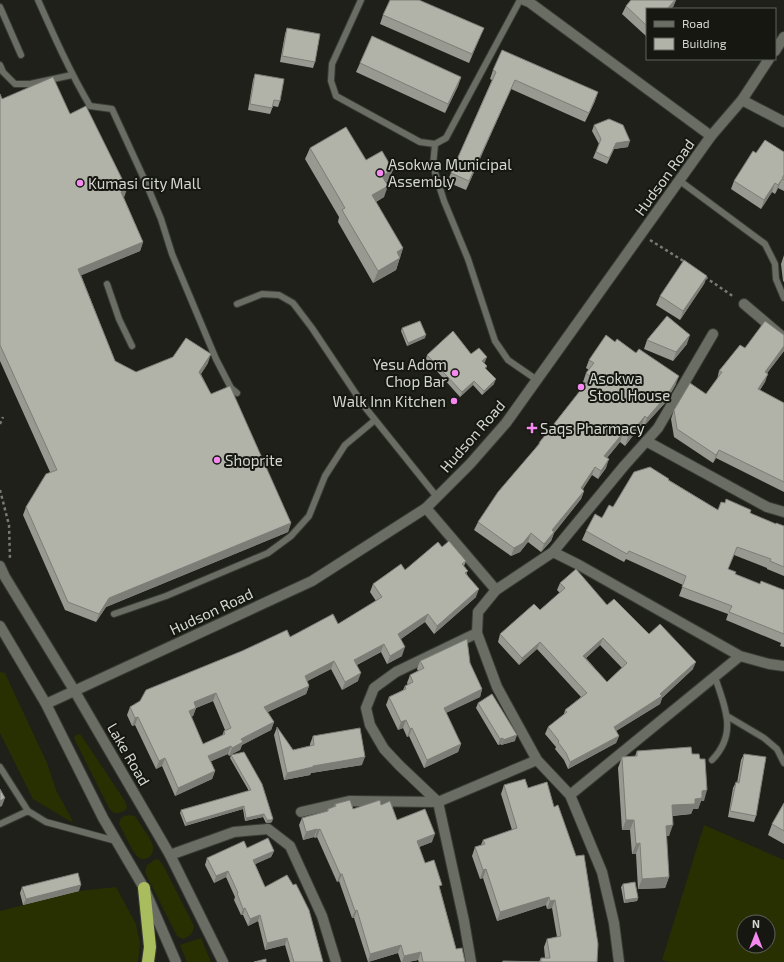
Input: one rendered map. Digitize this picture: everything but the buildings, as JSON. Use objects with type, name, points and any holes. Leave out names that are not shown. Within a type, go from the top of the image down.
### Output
[{"type":"highway","points":[[144,888],[150,947],[148,962]]},
{"type":"street","points":[[526,1],[711,136]]},
{"type":"street","points":[[776,49],[784,37]]},
{"type":"street","name":"Hudson Road","points":[[46,704],[312,581],[426,508],[470,464],[506,423],[711,136],[742,100],[768,60]]},
{"type":"street","points":[[742,100],[784,122]]},
{"type":"street","points":[[744,304],[784,338]]},
{"type":"street","points":[[619,962],[614,923],[602,872],[570,795],[537,760],[497,687],[477,633],[478,612],[496,590],[553,552],[624,466],[658,428],[713,334]]},
{"type":"street","points":[[646,441],[767,507],[784,512]]},
{"type":"street","points":[[426,508],[496,590]]},
{"type":"street","points":[[553,552],[579,565],[740,656],[769,664],[784,666]]},
{"type":"street","name":"Lake Road","points":[[0,566],[5,577],[74,690],[170,855],[223,962]]},
{"type":"street","points":[[0,628],[46,704],[103,818],[144,888],[176,962]]},
{"type":"street","points":[[471,962],[464,921],[438,802],[384,750],[370,726],[366,708],[374,688],[396,672],[477,633]]},
{"type":"street","points":[[570,795],[740,656]]},
{"type":"street","points":[[301,812],[349,801],[438,802],[537,760]]},
{"type":"street","points":[[170,855],[234,832],[268,829],[290,846],[322,916],[336,962]]},
{"type":"lane","points":[[38,0],[72,75],[90,106],[112,109],[149,190],[161,219],[172,254],[216,359],[230,388],[237,392]]},
{"type":"lane","points":[[361,0],[332,64],[331,81],[336,96],[420,142],[435,144],[446,138],[526,1]]},
{"type":"lane","points":[[0,7],[21,55]]},
{"type":"lane","points":[[0,65],[3,72],[15,84],[30,84],[72,75]]},
{"type":"lane","points":[[435,144],[433,166],[444,201],[468,259],[495,341],[508,360],[537,380]]},
{"type":"lane","points":[[680,181],[765,244],[775,264],[776,279],[781,294],[784,298]]},
{"type":"lane","points":[[107,284],[119,319],[132,346]]},
{"type":"lane","points":[[237,304],[262,294],[279,295],[293,303],[312,328],[364,406],[437,497]]},
{"type":"lane","points":[[114,614],[166,596],[268,553],[291,536],[309,516],[325,476],[345,445],[375,420]]},
{"type":"lane","points":[[712,760],[720,752],[725,742],[727,729],[727,716],[715,677]]},
{"type":"lane","points":[[727,716],[764,738],[777,750],[784,763]]},
{"type":"lane","points":[[0,769],[28,811],[46,822],[116,841]]},
{"type":"lane","points":[[0,824],[28,811]]},
{"type":"path","points":[[641,234],[688,265]]},
{"type":"path","points":[[700,273],[744,304]]},
{"type":"path","points":[[0,424],[4,417]]},
{"type":"path","points":[[0,490],[9,525],[11,557],[5,577]]},
{"type":"green space","points":[[0,672],[5,673],[47,763],[56,790],[73,823],[33,799],[0,733]]},
{"type":"green space","points":[[78,734],[81,735],[125,801],[127,807],[126,810],[119,813],[114,813],[109,808],[74,738]]},
{"type":"green space","points":[[130,815],[135,816],[152,842],[153,852],[147,859],[141,859],[136,855],[119,824],[122,817]]},
{"type":"green space","points":[[704,825],[784,860],[784,962],[669,962],[662,960]]},
{"type":"green space","points":[[156,859],[163,865],[194,926],[191,934],[183,939],[177,936],[145,872],[147,865]]},
{"type":"green space","points":[[116,887],[136,924],[140,943],[138,962],[0,962],[0,911],[79,891]]},
{"type":"green space","points":[[201,938],[211,962],[187,962],[180,945]]},
{"type":"place","name":"Asokwa Municipal Assembly","points":[[380,173]]},
{"type":"place","name":"Kumasi City Mall","points":[[80,183]]},
{"type":"place","name":"Yesu Adom Chop Bar","points":[[455,373]]},
{"type":"place","name":"Asokwa Stool House","points":[[581,387]]},
{"type":"place","name":"Walk Inn Kitchen","points":[[454,401]]},
{"type":"place","name":"Saqs Pharmacy","points":[[532,428]]},
{"type":"place","name":"Shoprite","points":[[217,460]]}]
